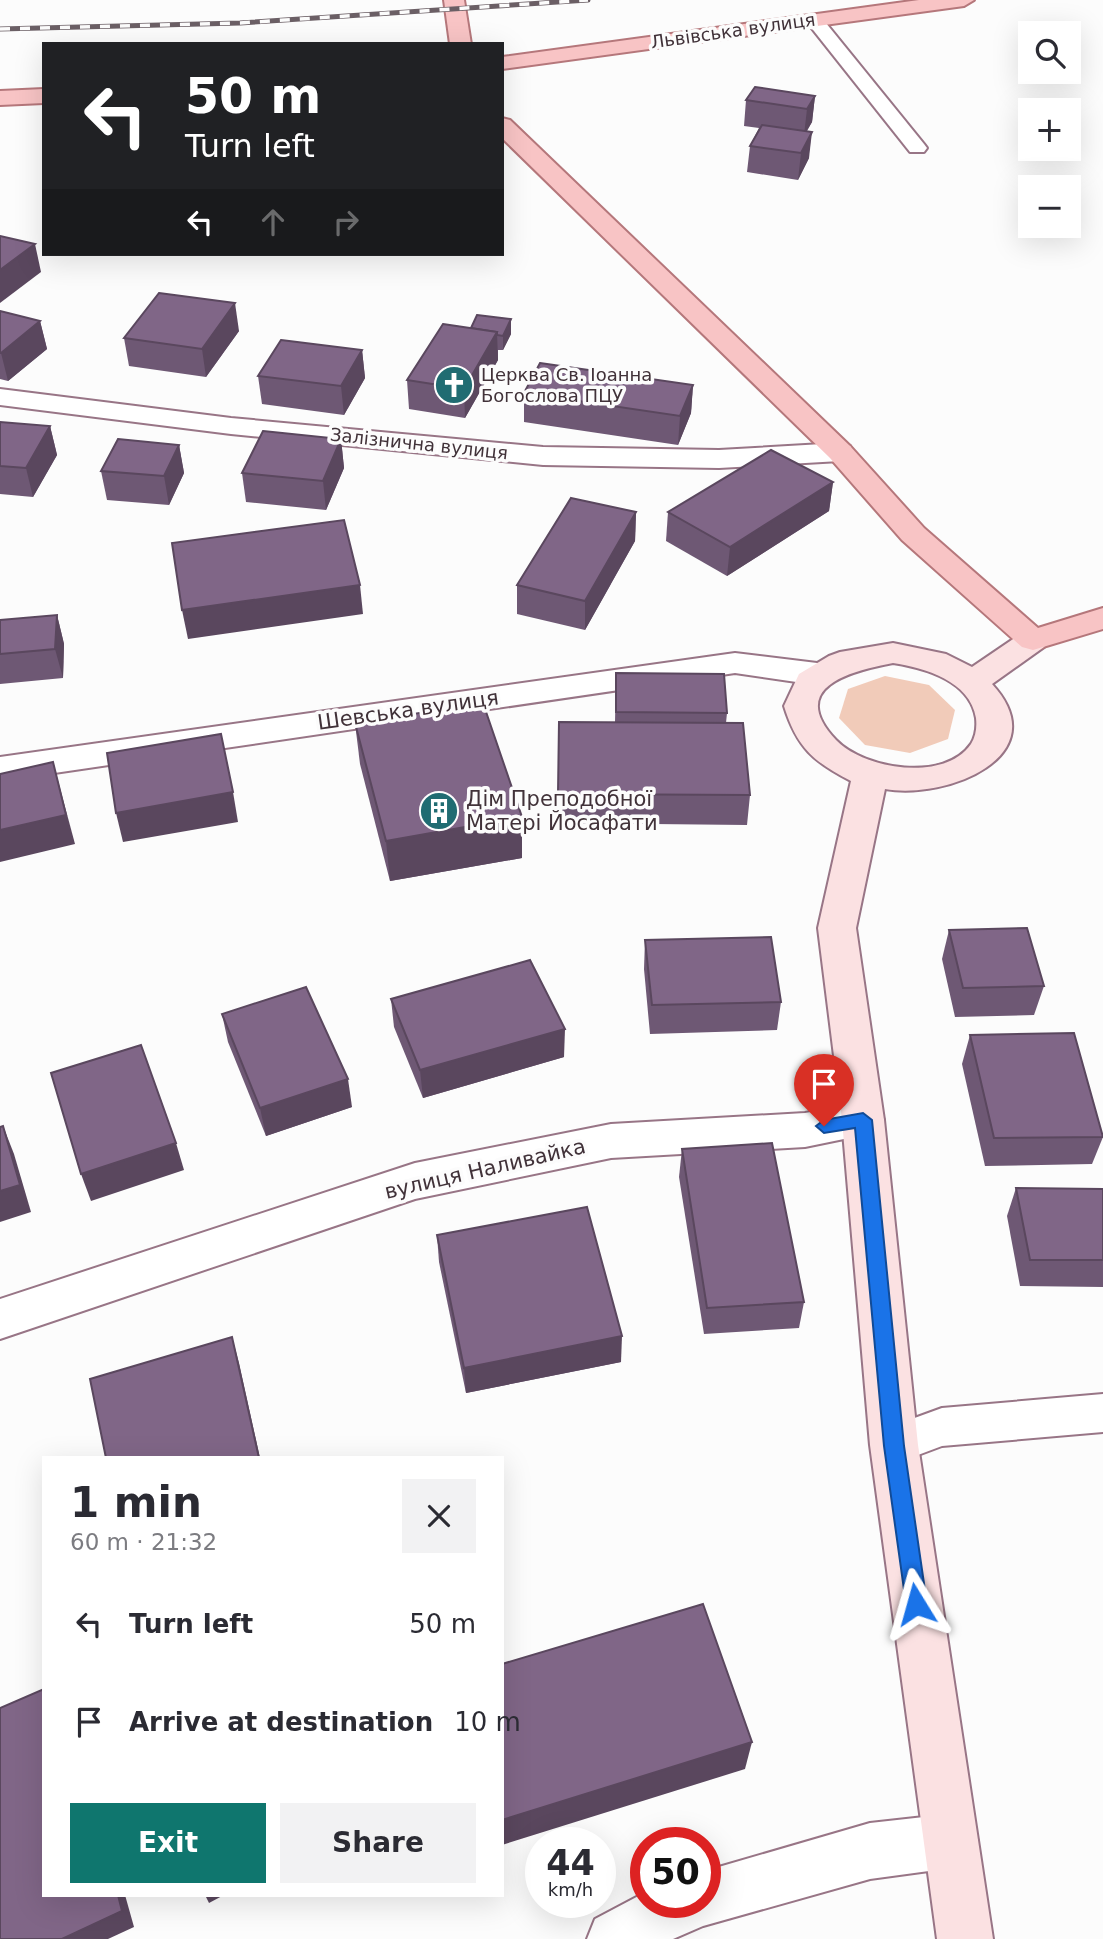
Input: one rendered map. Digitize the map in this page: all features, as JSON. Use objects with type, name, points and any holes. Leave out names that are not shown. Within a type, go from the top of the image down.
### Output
[{"type":"main road","points":[[454,0],[461,42]]},
{"type":"main road","name":"Львівська вулиця","points":[[504,63],[964,0]]},
{"type":"main road","points":[[0,98],[42,96]]},
{"type":"main road","points":[[504,127],[840,452],[913,534],[1033,640]]},
{"type":"main road","points":[[972,682],[1033,640],[1103,618]]},
{"type":"main road","points":[[893,653],[940,664],[972,682],[987,700],[995,720],[992,740],[980,757],[960,771],[932,779],[902,781],[870,776],[842,764],[820,748],[805,729],[800,709],[804,690],[817,674],[837,662],[864,655],[893,653]]},
{"type":"main road","points":[[870,776],[837,928],[863,1120],[894,1446],[965,1939]]},
{"type":"street","name":"Залізнична вулиця","points":[[0,397],[231,426],[543,456],[719,459],[840,452]]},
{"type":"street","name":"Шевська вулиця","points":[[0,769],[735,663],[817,674]]},
{"type":"street","name":"вулиця Наливайка","points":[[0,1319],[415,1181],[611,1141],[805,1130],[863,1120]]},
{"type":"street","points":[[721,1894],[870,1851],[951,1841]]},
{"type":"street","points":[[615,1939],[655,1918]]},
{"type":"lane","points":[[815,20],[917,148]]},
{"type":"lane","points":[[894,1446],[942,1427],[1103,1413]]},
{"type":"shaded area","points":[[885,676],[929,685],[955,710],[948,739],[910,753],[865,745],[839,718],[848,689]]},
{"type":"building","points":[[755,87],[815,96],[807,109],[746,100]]},
{"type":"building","points":[[762,125],[812,132],[801,153],[750,146]]},
{"type":"building","points":[[0,236],[35,244],[0,270]]},
{"type":"building","points":[[159,293],[235,303],[202,349],[124,338]]},
{"type":"building","points":[[0,311],[40,321],[1,353],[0,353]]},
{"type":"building","points":[[477,315],[511,319],[503,336],[497,335],[497,332],[471,328]]},
{"type":"building","points":[[443,324],[497,332],[464,389],[407,380]]},
{"type":"building","points":[[281,340],[362,350],[341,386],[258,376]]},
{"type":"building","points":[[540,363],[693,385],[680,416],[524,393]]},
{"type":"building","points":[[0,422],[50,426],[26,468],[0,466]]},
{"type":"building","points":[[263,431],[341,439],[323,481],[242,473]]},
{"type":"building","points":[[118,439],[179,445],[164,476],[101,471]]},
{"type":"building","points":[[771,450],[833,482],[730,547],[668,512]]},
{"type":"building","points":[[571,498],[636,512],[585,601],[517,585]]},
{"type":"building","points":[[344,520],[360,585],[182,610],[172,543]]},
{"type":"building","points":[[57,615],[55,649],[0,654],[0,620]]},
{"type":"building","points":[[616,673],[724,674],[727,713],[616,712]]},
{"type":"building","name":"Дім Преподобної Матері Йосафати","points":[[483,703],[522,817],[386,841],[355,723]]},
{"type":"building","points":[[559,722],[743,723],[750,795],[558,794]]},
{"type":"building","points":[[221,734],[233,792],[116,813],[107,753]]},
{"type":"building","points":[[53,762],[66,815],[0,830],[0,774]]},
{"type":"building","points":[[1027,928],[1044,986],[963,988],[949,930]]},
{"type":"building","points":[[771,937],[781,1002],[652,1005],[645,940]]},
{"type":"building","points":[[530,960],[565,1029],[420,1070],[391,999]]},
{"type":"building","points":[[306,987],[348,1079],[260,1108],[222,1014]]},
{"type":"building","points":[[1074,1033],[1103,1137],[994,1138],[970,1035]]},
{"type":"building","points":[[141,1045],[176,1143],[81,1174],[51,1073]]},
{"type":"building","points":[[3,1126],[20,1185],[0,1191],[0,1127]]},
{"type":"building","points":[[772,1143],[804,1302],[707,1308],[682,1149]]},
{"type":"building","points":[[1016,1188],[1103,1189],[1103,1260],[1030,1260]]},
{"type":"building","points":[[587,1207],[622,1336],[464,1368],[437,1235]]},
{"type":"building","points":[[232,1337],[259,1456],[106,1456],[90,1379]]},
{"type":"building","points":[[703,1604],[752,1742],[504,1819],[504,1663]]},
{"type":"building","points":[[42,1690],[42,1897],[118,1897],[122,1911],[62,1939],[0,1939],[0,1708]]},
{"type":"railway","points":[[0,29],[240,23],[588,0]]},
{"type":"place","name":"Церква Св. Іоанна Богослова ПЦУ","points":[[454,385]]},
{"type":"place","name":"Дім Преподобної Матері Йосафати","points":[[439,811]]},
{"type":"route","points":[[824,1126],[863,1120],[894,1446],[916,1604]]}]
